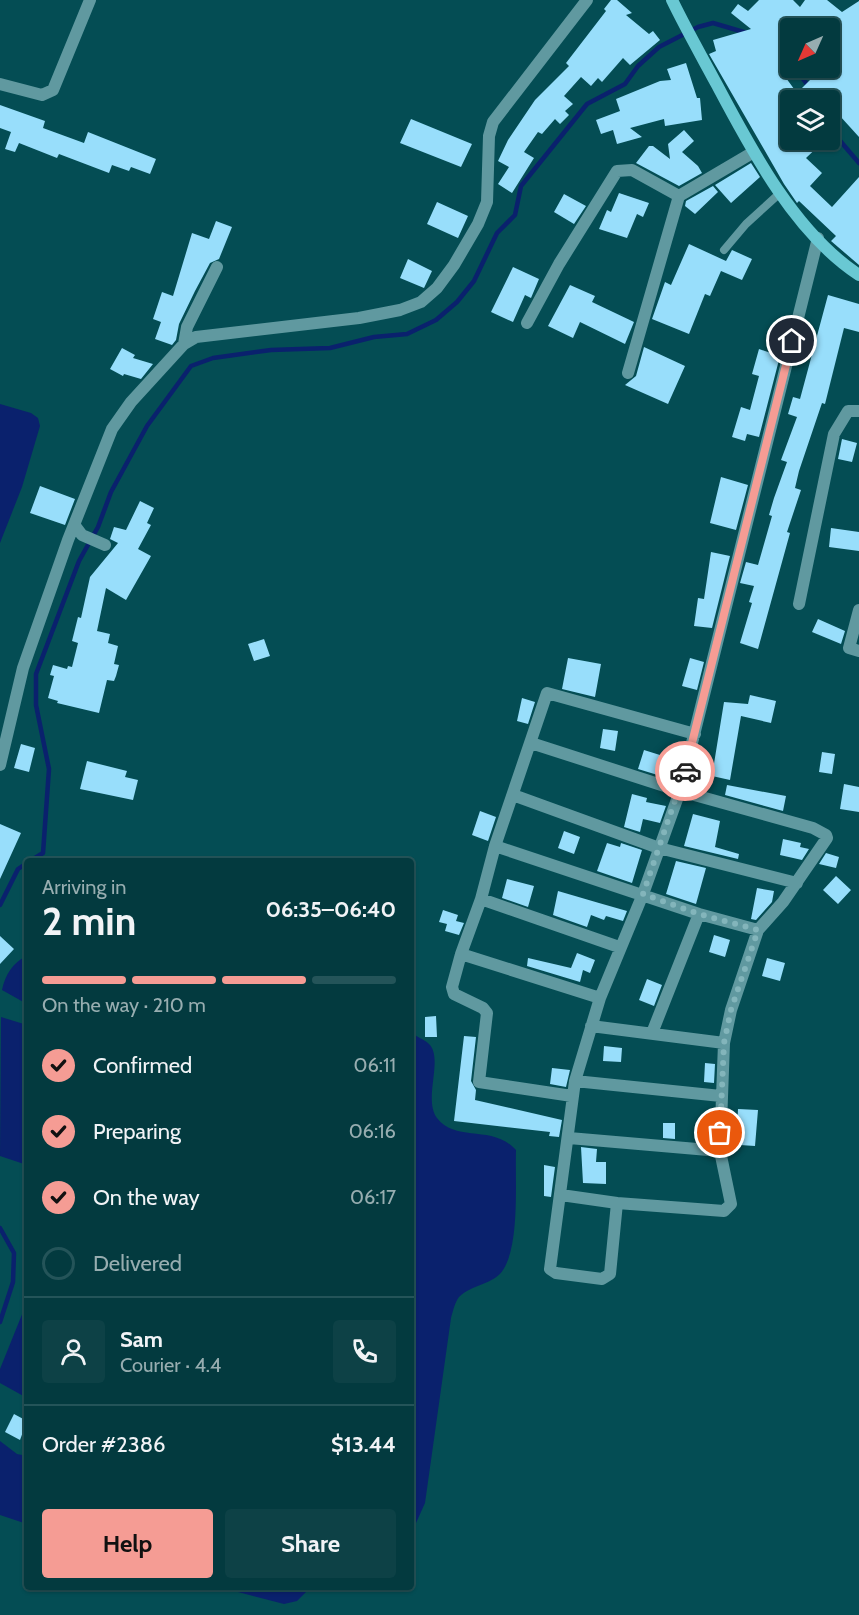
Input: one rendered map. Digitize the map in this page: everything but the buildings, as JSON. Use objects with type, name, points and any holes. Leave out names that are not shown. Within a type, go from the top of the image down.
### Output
[{"type":"main road","points":[[672,0],[752,153],[780,193],[818,238],[859,275]]},
{"type":"street","points":[[0,84],[42,95],[53,90],[90,0]]},
{"type":"street","points":[[0,765],[22,668],[79,531],[99,458],[112,429],[131,402],[184,344],[196,337],[359,318],[400,310],[421,302],[443,280],[478,224],[487,202],[489,136],[493,122],[587,0]]},
{"type":"street","points":[[628,373],[679,196],[752,153]]},
{"type":"street","points":[[527,323],[559,264],[617,171],[632,170],[679,196]]},
{"type":"street","points":[[617,1203],[608,1277],[602,1279],[556,1273],[550,1269],[575,1081],[600,998],[619,947],[643,894],[680,791],[818,238]]},
{"type":"street","points":[[184,344],[187,327],[217,267]]},
{"type":"street","points":[[799,604],[834,434],[843,415],[848,411],[859,411]]},
{"type":"street","points":[[79,531],[101,543]]},
{"type":"street","points":[[859,610],[849,648],[859,651]]},
{"type":"street","points":[[572,1096],[479,1082],[487,1013],[483,1008],[452,992],[495,846],[531,743],[544,696],[551,692],[695,734]]},
{"type":"street","points":[[531,743],[680,791],[813,828],[826,834],[826,838],[797,883],[758,930],[731,1010],[724,1043],[720,1151],[731,1204],[724,1211],[617,1203],[561,1195]]},
{"type":"street","points":[[513,795],[659,848],[797,883]]},
{"type":"street","points":[[495,846],[699,914],[758,930]]},
{"type":"street","points":[[481,898],[619,947]]},
{"type":"street","points":[[652,1033],[699,914]]},
{"type":"street","points":[[462,954],[600,998]]},
{"type":"street","points":[[591,1026],[724,1043]]},
{"type":"street","points":[[575,1081],[721,1096]]},
{"type":"street","points":[[569,1138],[720,1151]]},
{"type":"lane","points":[[724,250],[746,224],[780,193]]},
{"type":"shaded area","points":[[0,404],[31,413],[38,418],[40,426],[22,487],[0,543]]},
{"type":"shaded area","points":[[24,958],[24,1002],[2,990],[10,970]]},
{"type":"shaded area","points":[[1,1017],[24,1024],[24,1164],[0,1156]]},
{"type":"shaded area","points":[[414,1034],[428,1043],[433,1052],[435,1060],[432,1101],[437,1118],[454,1130],[497,1138],[507,1142],[516,1150],[516,1195],[512,1245],[508,1259],[499,1275],[470,1289],[459,1297],[455,1304],[451,1318],[425,1503],[414,1523]]},
{"type":"shaded area","points":[[24,1309],[24,1396],[0,1383],[0,1369]]},
{"type":"shaded area","points":[[0,1441],[17,1454],[22,1455],[24,1453],[24,1523],[0,1515]]},
{"type":"shaded area","points":[[230,1590],[308,1590],[297,1601],[284,1604]]},
{"type":"waterway","points":[[35,858],[43,853],[49,769],[36,705],[36,674],[79,561],[98,527],[111,492],[147,426],[191,366],[213,358],[271,350],[330,348],[374,337],[407,334],[436,320],[457,302],[474,281],[497,233],[515,215],[521,186],[587,104],[625,84],[638,66],[659,47],[698,27],[713,23],[747,33]]},
{"type":"waterway","points":[[802,78],[809,87]]},
{"type":"waterway","points":[[840,141],[859,163]]},
{"type":"waterway","points":[[0,905],[18,869],[24,865]]},
{"type":"waterway","points":[[0,1228],[14,1253],[13,1282],[0,1322]]},
{"type":"way so far","points":[[685,771],[643,894],[699,914],[758,930],[731,1010],[724,1043],[720,1133]]},
{"type":"route","points":[[685,771],[792,341]]}]
